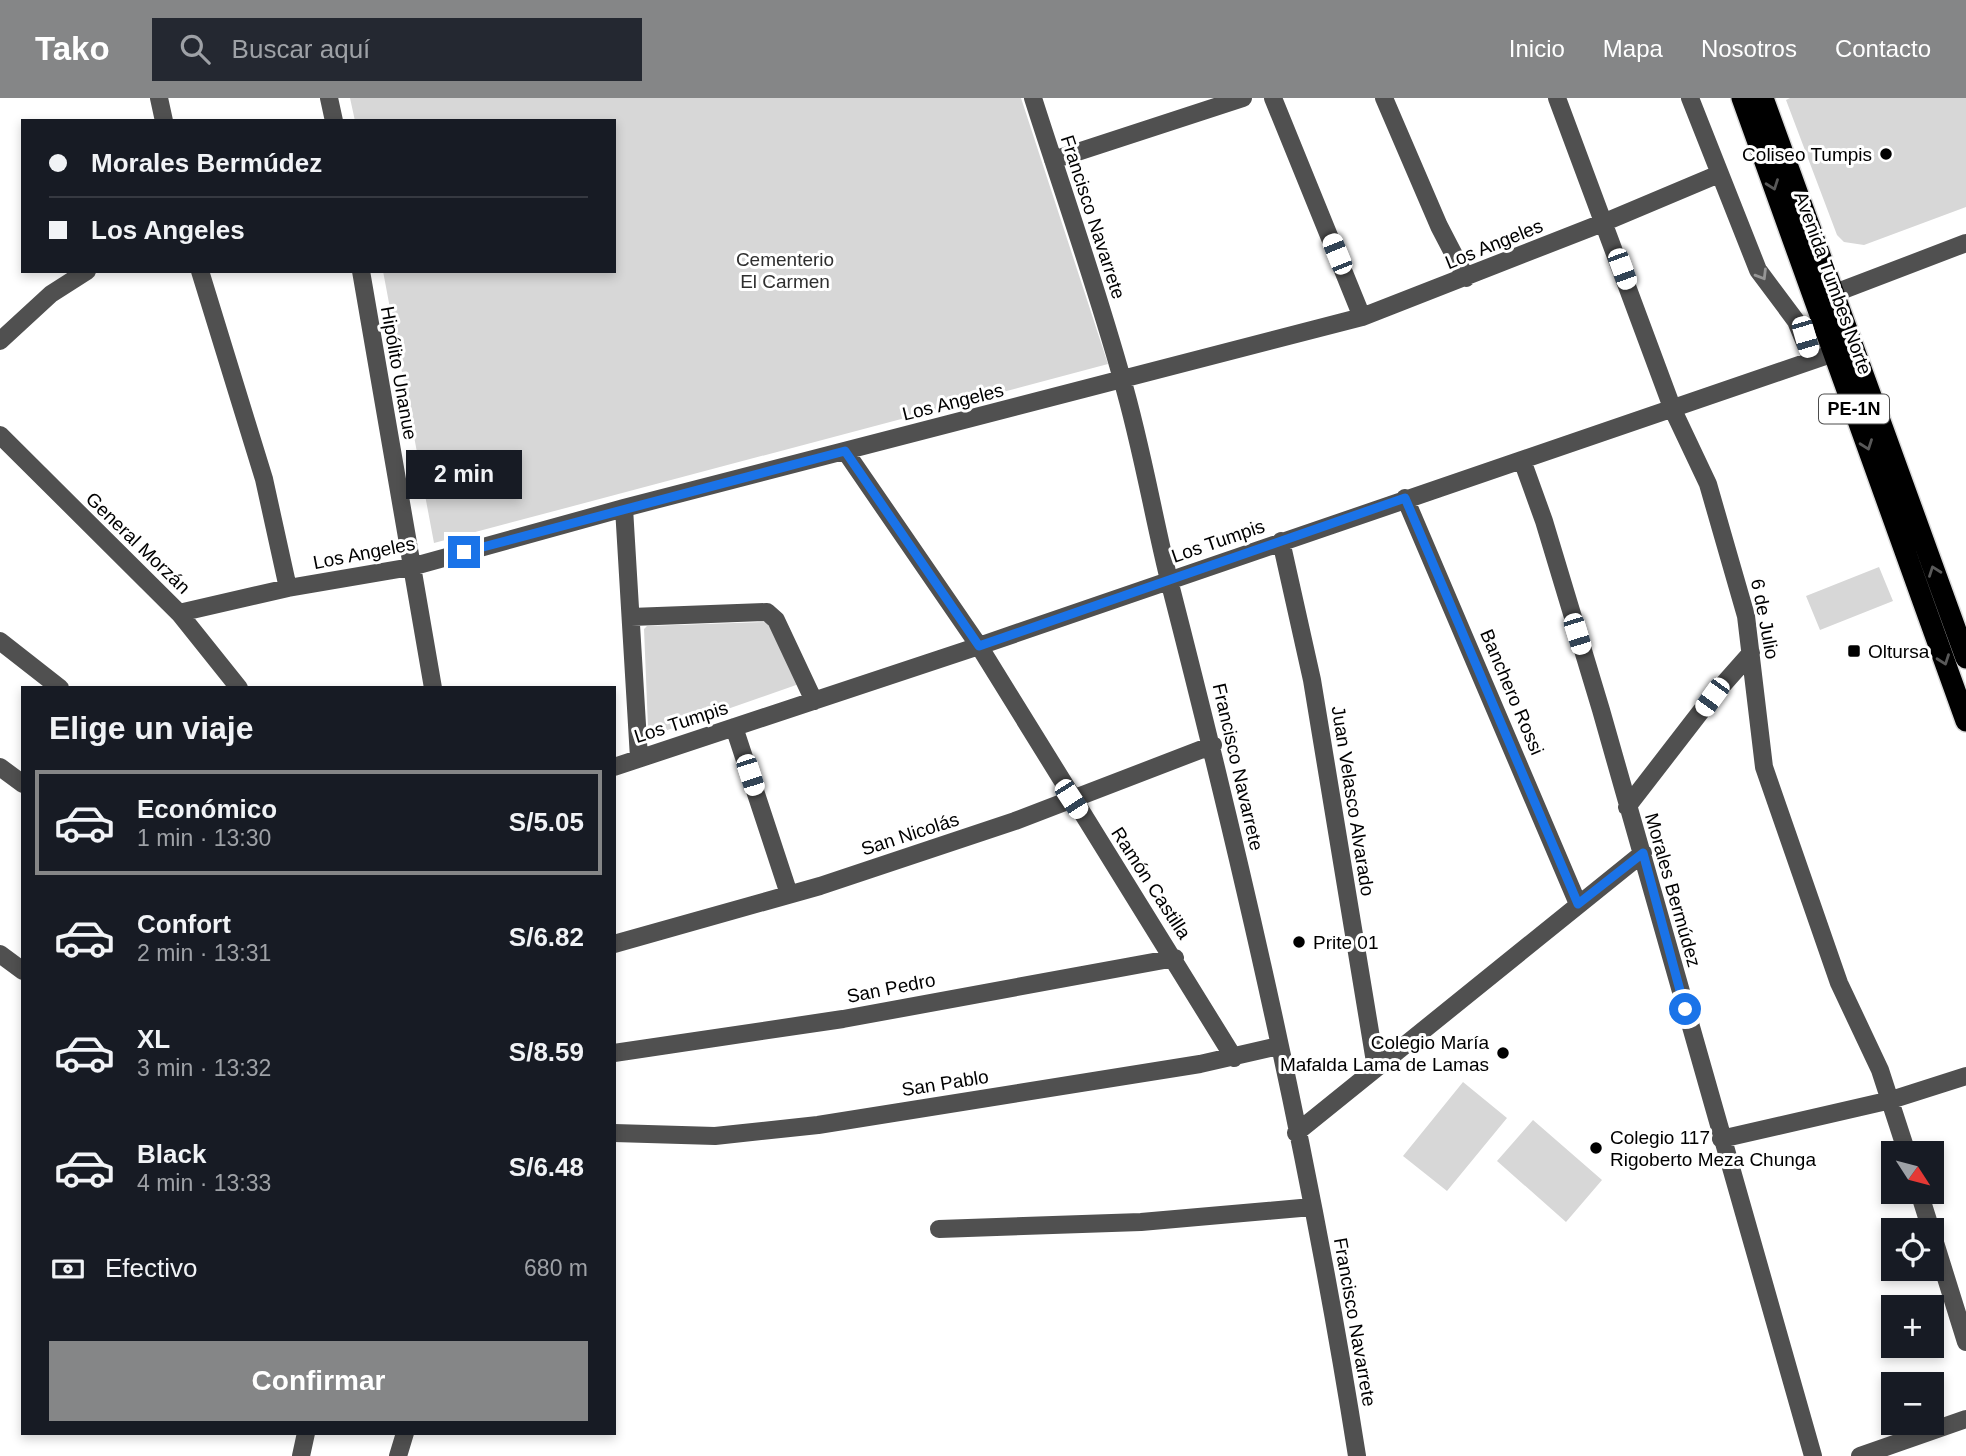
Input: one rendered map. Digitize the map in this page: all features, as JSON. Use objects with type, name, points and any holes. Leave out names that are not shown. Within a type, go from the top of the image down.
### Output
[{"type":"highway","name":"Avenida Tumbes Norte","points":[[1742,98],[1825,297],[1966,658]]},
{"type":"highway","name":"Avenida Tumbes Norte","points":[[1763,98],[1825,297],[1834,353],[1966,721]]},
{"type":"street","points":[[159,98],[164,119]]},
{"type":"street","points":[[329,98],[334,119]]},
{"type":"street","name":"Francisco Navarrete","points":[[1033,98],[1123,380],[1169,580],[1213,745],[1279,1046],[1339,1339],[1357,1456]]},
{"type":"street","points":[[1053,160],[1243,98]]},
{"type":"street","points":[[1272,98],[1362,317]]},
{"type":"street","points":[[1384,98],[1439,226],[1466,278]]},
{"type":"street","name":"6 de Julio","points":[[1557,98],[1673,410],[1708,484],[1746,616],[1764,767],[1839,983],[1891,1100],[1903,1141]]},
{"type":"street","points":[[1690,98],[1758,270],[1796,321],[1812,360]]},
{"type":"street","name":"Los Angeles","points":[[179,613],[288,588],[411,567],[624,508],[1362,317],[1466,278],[1719,174]]},
{"type":"street","points":[[1825,297],[1966,243]]},
{"type":"street","points":[[0,341],[51,294],[84,273]]},
{"type":"street","points":[[201,273],[264,479],[288,588]]},
{"type":"street","name":"Hipólito Unanue","points":[[361,273],[433,686]]},
{"type":"street","name":"Los Tumpis","points":[[616,766],[979,646],[1834,353]]},
{"type":"street","name":"General Morzán","points":[[0,435],[179,613],[237,686]]},
{"type":"street","name":"Ramón Castilla","points":[[845,451],[979,646],[1071,799],[1175,958],[1234,1058]]},
{"type":"street","name":"Morales Bermúdez","points":[[1522,460],[1544,521],[1643,853],[1721,1139],[1813,1456]]},
{"type":"street","name":"Banchero Rossi","points":[[1405,498],[1578,904]]},
{"type":"street","points":[[624,508],[639,758]]},
{"type":"street","name":"Juan Velasco Alvarado","points":[[1281,541],[1312,680],[1377,1068]]},
{"type":"street","points":[[631,617],[767,612],[776,620],[814,701]]},
{"type":"street","points":[[0,641],[57,686]]},
{"type":"street","points":[[1628,807],[1712,697],[1751,653]]},
{"type":"street","points":[[734,727],[789,894]]},
{"type":"street","name":"San Nicolás","points":[[616,943],[789,894],[1015,821],[1213,745]]},
{"type":"street","points":[[0,767],[21,783]]},
{"type":"street","points":[[1296,1133],[1643,853]]},
{"type":"street","points":[[0,954],[21,970]]},
{"type":"street","name":"San Pedro","points":[[616,1053],[843,1019],[1042,980],[1175,958]]},
{"type":"street","name":"San Pablo","points":[[616,1133],[715,1136],[818,1125],[1234,1058],[1279,1046]]},
{"type":"street","points":[[1721,1139],[1891,1100],[1966,1076]]},
{"type":"street","points":[[939,1229],[1141,1222],[1312,1207]]},
{"type":"street","points":[[1944,1271],[1966,1342]]},
{"type":"street","points":[[1860,1456],[1966,1419]]},
{"type":"street","points":[[301,1456],[306,1435]]},
{"type":"street","points":[[397,1456],[404,1435]]},
{"type":"green space","name":"Cementerio El Carmen","points":[[350,98],[1021,98],[1108,364],[434,543],[383,273],[616,273],[616,119],[355,119]]},
{"type":"green space","name":"Coliseo Tumpis","points":[[1966,98],[1966,207],[1864,245],[1844,242],[1837,235],[1786,100]]},
{"type":"green space","points":[[1879,567],[1893,601],[1820,630],[1806,596]]},
{"type":"green space","points":[[767,622],[799,684],[656,734],[648,727],[644,629],[647,626]]},
{"type":"green space","points":[[1463,1082],[1507,1118],[1447,1191],[1403,1156]]},
{"type":"green space","points":[[1533,1120],[1602,1180],[1566,1222],[1497,1161]]},
{"type":"place","name":"Coliseo Tumpis","points":[[1886,154]]},
{"type":"place","name":"Oltursa","points":[[1854,651]]},
{"type":"place","name":"Prite 01","points":[[1299,942]]},
{"type":"place","name":"Colegio María Mafalda Lama de Lamas","points":[[1503,1053]]},
{"type":"place","name":"Colegio 117 Rigoberto Meza Chunga","points":[[1596,1148]]},
{"type":"route","points":[[464,552],[845,451],[898,532],[979,646],[1405,498],[1578,904],[1643,853],[1685,1009]]}]
